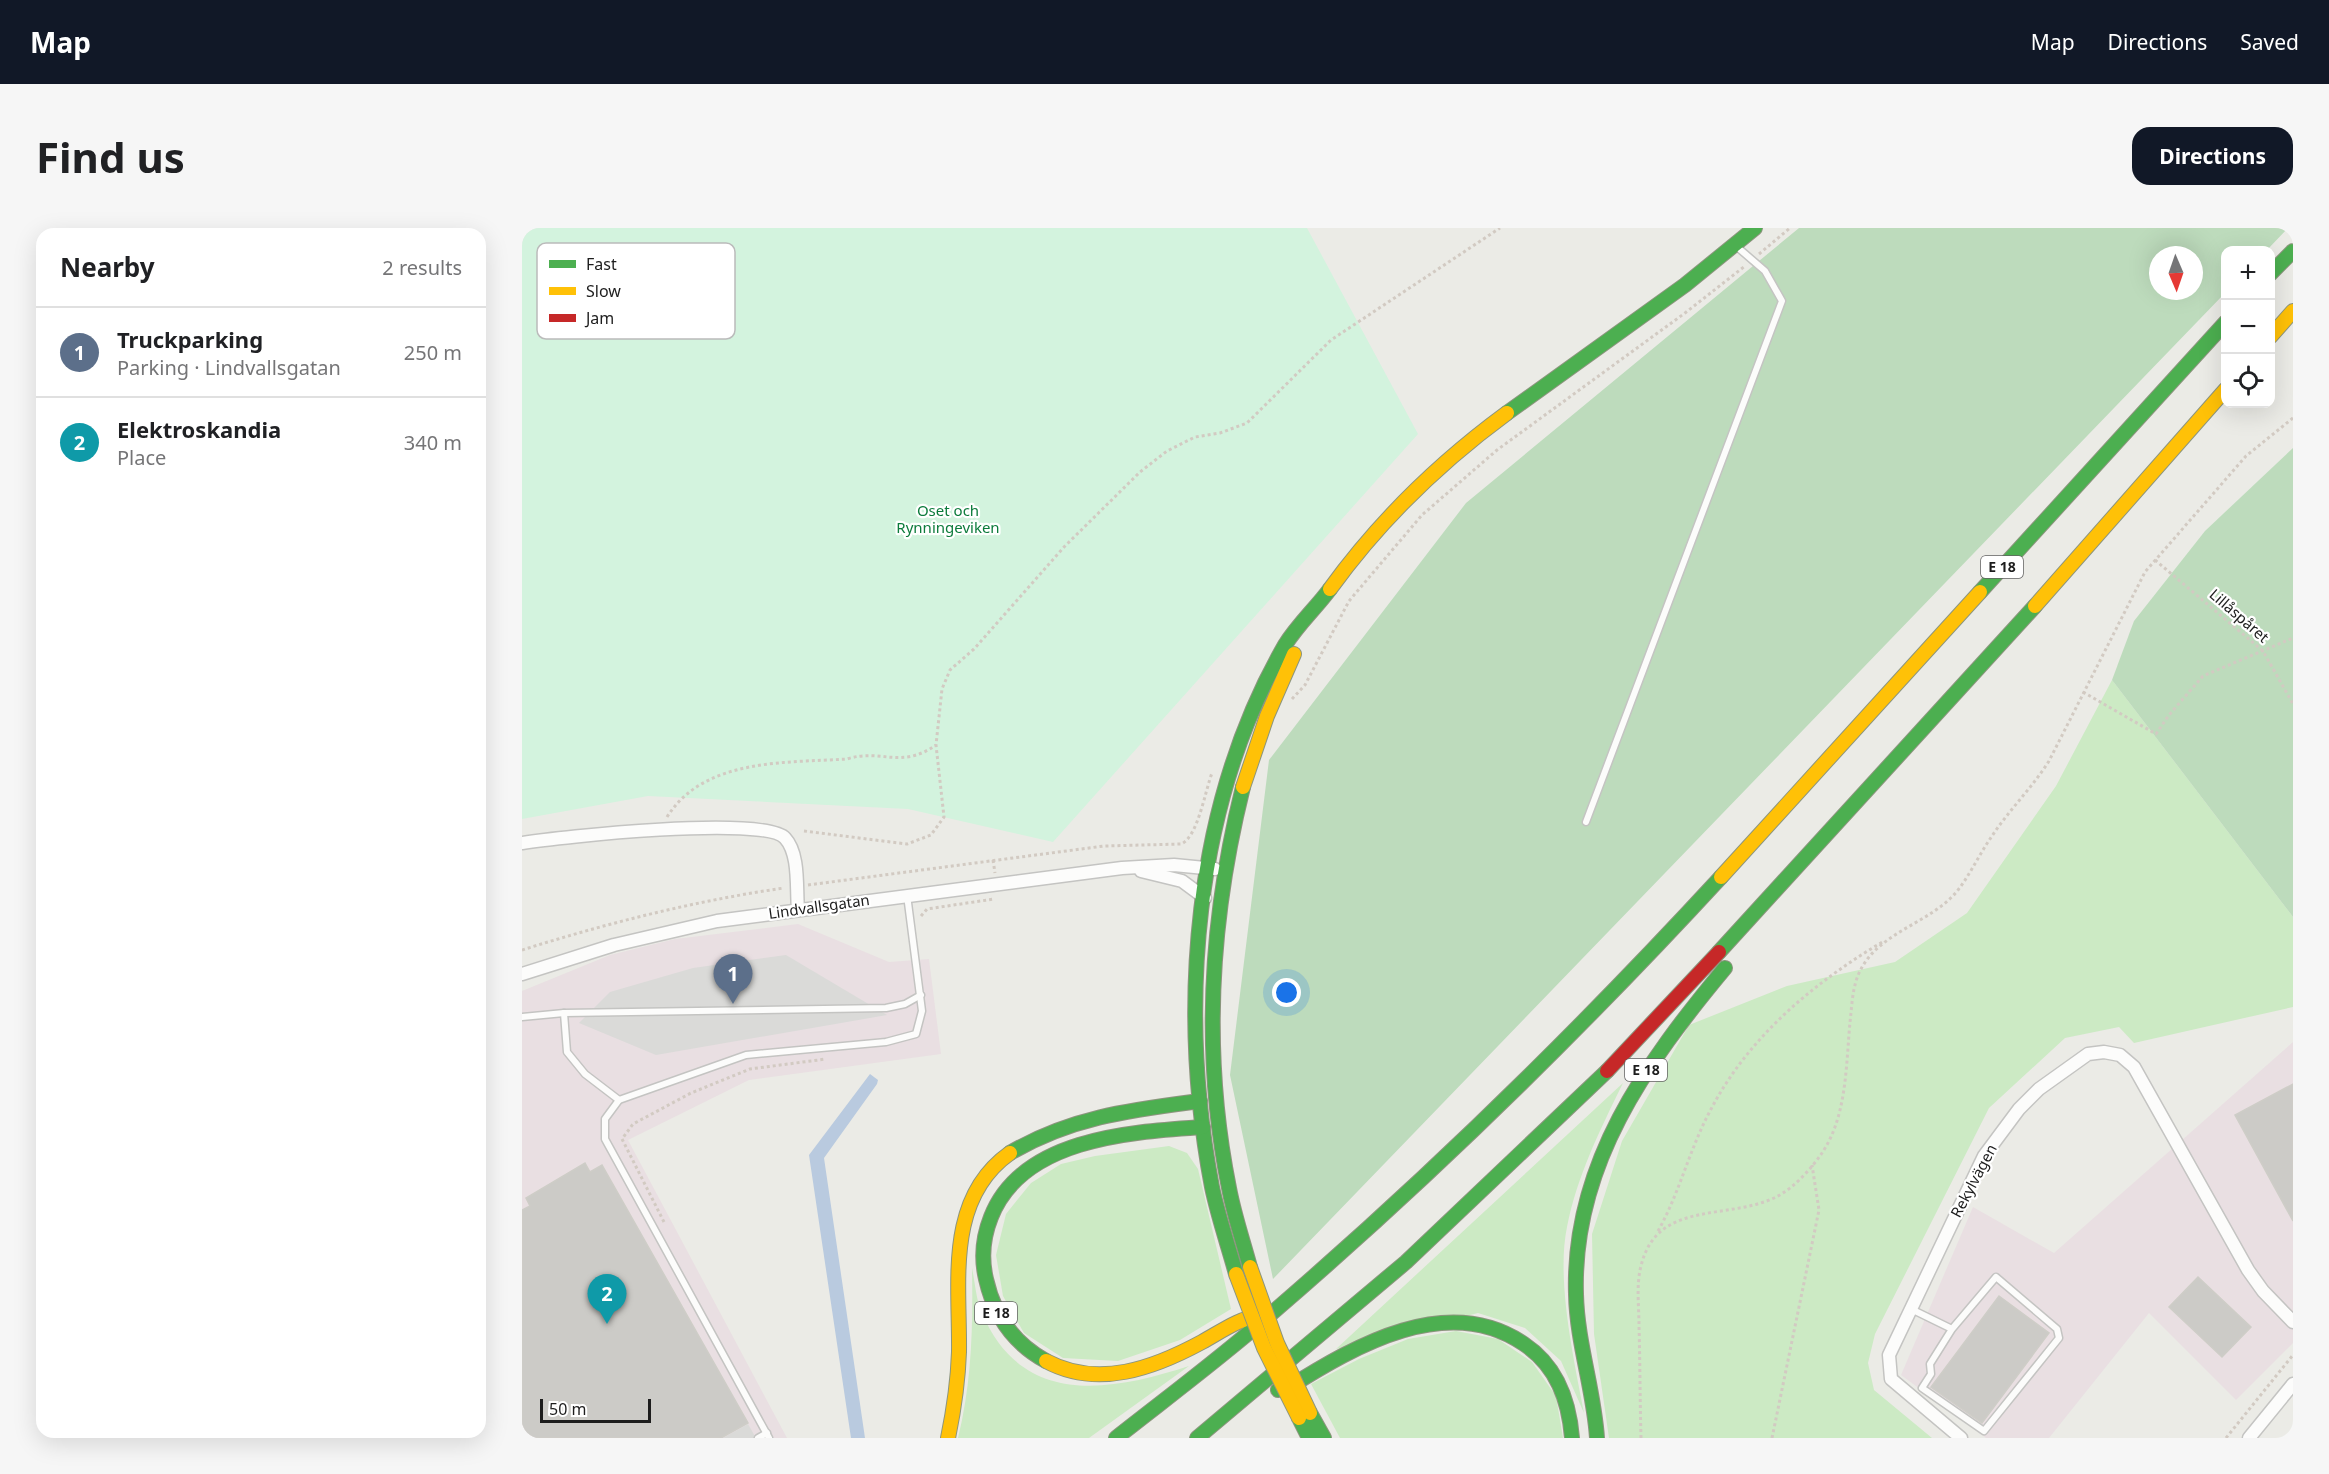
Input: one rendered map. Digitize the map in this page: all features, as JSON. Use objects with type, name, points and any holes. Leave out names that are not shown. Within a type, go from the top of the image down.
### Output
[{"type":"main road","points":[[1324,1438],[1304,1415],[1264,1348],[1236,1274],[1212,1188],[1200,1101],[1195,1048],[1195,999],[1205,898],[1234,816],[1251,754],[1315,609],[1365,541],[1395,509],[1450,459],[1735,246],[1755,228]]},
{"type":"main road","points":[[2275,270],[2293,250]]},
{"type":"main road","points":[[2275,332],[2293,311]]},
{"type":"main road","name":"E 18","points":[[1116,1438],[1171,1396],[1373,1225],[1462,1143],[1626,981],[2221,327]]},
{"type":"main road","name":"E 18","points":[[1197,1438],[1406,1262],[1568,1110],[1715,958],[2126,505],[2221,395]]},
{"type":"main road","name":"E 18","points":[[1597,1438],[1594,1403],[1577,1316],[1575,1271],[1584,1204],[1605,1141],[1632,1091],[1676,1028],[1887,769]]},
{"type":"main road","points":[[1217,869],[1211,1047],[1218,1125],[1227,1181],[1250,1267],[1304,1415],[1310,1438]]},
{"type":"main road","name":"E 18","points":[[948,1438],[960,1371],[960,1239],[972,1198],[984,1180],[1013,1149],[1051,1129],[1215,1099]]},
{"type":"main road","name":"E 18","points":[[1218,1125],[1081,1146],[1038,1161],[1004,1192],[993,1212],[985,1234],[982,1257],[984,1280],[990,1302],[1000,1322],[1015,1340],[1032,1355],[1052,1366],[1074,1373],[1097,1375],[1120,1373],[1163,1360],[1204,1341],[1242,1318],[1268,1314]]},
{"type":"main road","name":"E 18","points":[[1250,1395],[1288,1388],[1334,1359],[1396,1333],[1440,1322],[1474,1323],[1507,1332],[1527,1344],[1544,1360],[1557,1378],[1566,1399],[1572,1438]]},
{"type":"street","points":[[522,843],[562,836],[661,830],[743,828],[776,831],[786,839],[794,856],[798,909]]},
{"type":"street","name":"Lindvallsgatan","points":[[522,974],[666,932],[798,909],[1122,868],[1174,865],[1217,869]]},
{"type":"street","name":"Lindvallsgatan","points":[[1122,868],[1182,881],[1205,898]]},
{"type":"street","name":"Rekylvägen","points":[[1961,1438],[1891,1379],[1888,1355],[1984,1156],[2019,1109],[2071,1064],[2088,1054],[2104,1052],[2120,1055],[2134,1067],[2248,1270],[2263,1291],[2293,1322]]},
{"type":"street","points":[[2249,1438],[2293,1384]]},
{"type":"lane","points":[[1586,822],[1782,302],[1764,271],[1735,246]]},
{"type":"lane","points":[[758,1438],[768,1436],[605,1139],[605,1119],[619,1100],[746,1055],[886,1042],[916,1034],[922,1011],[921,994],[907,895]]},
{"type":"lane","points":[[522,1017],[564,1013],[886,1008],[905,1004],[921,994]]},
{"type":"lane","points":[[564,1013],[567,1052],[585,1074],[619,1100]]},
{"type":"lane","points":[[1996,1277],[2057,1329],[2059,1338],[1984,1431],[1922,1388],[1931,1374],[1930,1364],[1952,1329],[1996,1277]]},
{"type":"lane","points":[[1910,1308],[1952,1329]]},
{"type":"path","points":[[804,831],[907,844],[931,835],[944,817],[936,745],[942,689],[950,670],[974,649],[1064,547],[1140,472],[1167,451],[1196,437],[1220,433],[1247,423],[1332,340],[1500,228]]},
{"type":"path","points":[[1288,703],[1305,685],[1349,602],[1422,515],[1497,450],[1685,314],[1790,228]]},
{"type":"path","points":[[1641,1438],[1639,1278],[1646,1250],[1667,1214],[1710,1111],[1757,1044],[1803,997],[1842,967],[1941,906],[1958,890],[1993,834],[2035,784],[2049,761],[2134,589],[2155,560],[2246,456],[2293,418]]},
{"type":"path","name":"Lillåspåret","points":[[2155,560],[2263,651],[2293,704]]},
{"type":"path","points":[[2083,692],[2156,734],[2169,715],[2203,676],[2293,638]]},
{"type":"path","points":[[661,830],[667,815],[685,793],[715,776],[751,767],[847,759],[860,755],[887,759],[908,758],[925,753],[936,745]]},
{"type":"path","points":[[522,950],[617,921],[689,904],[796,886],[1104,846],[1181,844],[1188,841],[1195,827],[1212,771]]},
{"type":"path","points":[[1653,1240],[1671,1223],[1692,1215],[1727,1212],[1776,1197],[1791,1187],[1822,1153],[1837,1120],[1853,993],[1859,972],[1873,953],[1890,937]]},
{"type":"path","points":[[664,1223],[622,1139],[633,1124],[691,1093],[750,1069],[830,1059]]},
{"type":"path","points":[[1772,1438],[1819,1210],[1812,1165]]},
{"type":"path","points":[[2226,1438],[2293,1355]]},
{"type":"shaded area","points":[[798,924],[889,962],[929,959],[941,1054],[749,1080],[628,1140],[787,1438],[522,1438],[522,991],[610,955],[675,939]]},
{"type":"shaded area","points":[[786,955],[887,1015],[656,1055],[579,1023],[610,992],[693,968]]},
{"type":"shaded area","points":[[2293,1042],[2293,1343],[2236,1400],[2149,1313],[2049,1438],[1986,1438],[1901,1375],[1973,1207],[2054,1253]]},
{"type":"shaded area","points":[[748,1424],[756,1438],[723,1438]]},
{"type":"green space","name":"Oset och Rynningeviken","points":[[522,228],[1307,228],[1418,434],[1053,842],[908,809],[648,796],[522,819]]},
{"type":"green space","points":[[1799,228],[2288,228],[2271,246],[2221,246],[2221,297],[1273,1279],[1230,1075],[1269,760],[1466,503]]},
{"type":"green space","points":[[2293,448],[2293,917],[2112,680],[2134,621],[2205,531]]},
{"type":"green space","points":[[2112,680],[2293,917],[2293,1007],[2134,1043],[2119,1027],[2065,1038],[1989,1108],[1875,1334],[1868,1363],[1874,1390],[1932,1438],[1609,1438],[1594,1334],[1592,1234],[1622,1141],[1689,1025],[1787,986],[1895,962],[1967,913],[2056,786]]},
{"type":"green space","points":[[1623,1083],[1583,1171],[1571,1208],[1564,1248],[1568,1320],[1584,1413],[1561,1361],[1525,1328],[1478,1313],[1336,1349]]},
{"type":"green space","points":[[1169,1146],[1187,1153],[1198,1169],[1231,1309],[1180,1340],[1118,1361],[1063,1358],[1024,1333],[1003,1296],[996,1255],[1006,1214],[1031,1183],[1061,1164],[1095,1156]]},
{"type":"green space","points":[[972,1268],[980,1308],[999,1343],[1020,1365],[1044,1378],[1070,1385],[1099,1385],[1129,1382],[1189,1366],[1089,1438],[958,1438],[971,1353]]},
{"type":"green space","points":[[1456,1331],[1498,1339],[1532,1362],[1556,1396],[1563,1438],[1340,1438],[1311,1384],[1359,1359],[1408,1339]]},
{"type":"water","points":[[870,1074],[878,1080],[877,1084],[824,1158],[865,1438],[851,1438],[809,1155]]},
{"type":"building","points":[[2293,1084],[2293,1221],[2235,1115]]},
{"type":"building","points":[[585,1163],[590,1172],[602,1165],[748,1423],[721,1438],[522,1438],[522,1210],[530,1206],[526,1198]]},
{"type":"building","points":[[2198,1277],[2251,1327],[2222,1357],[2169,1307]]},
{"type":"building","points":[[1999,1296],[2049,1333],[1982,1423],[1931,1387]]},
{"type":"traffic: fast","points":[[1507,413],[1685,285],[1755,228]]},
{"type":"traffic: fast","points":[[2275,269],[2293,251]]},
{"type":"traffic: fast","points":[[1980,592],[2221,327]]},
{"type":"traffic: fast","points":[[1236,1274],[1212,1187],[1202,1119],[1196,1049],[1196,979],[1201,909],[1213,840],[1230,772],[1254,707],[1285,645],[1330,589]]},
{"type":"traffic: fast","points":[[1719,952],[2035,606]]},
{"type":"traffic: fast","points":[[1243,787],[1223,886],[1217,937],[1213,1037],[1220,1138],[1231,1198],[1250,1267]]},
{"type":"traffic: fast","points":[[1116,1438],[1253,1329],[1389,1209],[1558,1047],[1721,877]]},
{"type":"traffic: fast","points":[[1597,1438],[1593,1402],[1579,1330],[1576,1294],[1578,1247],[1586,1202],[1619,1118],[1642,1079],[1668,1041],[1725,968]]},
{"type":"traffic: fast","points":[[1197,1438],[1406,1262],[1607,1071]]},
{"type":"traffic: fast","points":[[1010,1153],[1033,1141],[1079,1123],[1126,1112],[1200,1101]]},
{"type":"traffic: fast","points":[[1046,1361],[1024,1346],[1007,1327],[994,1304],[984,1271],[983,1255],[986,1232],[991,1217],[1006,1191],[1027,1170],[1053,1155],[1082,1144],[1144,1132],[1203,1127]]},
{"type":"traffic: fast","points":[[1278,1390],[1288,1388],[1373,1341],[1403,1330],[1434,1324],[1465,1323],[1495,1329],[1524,1344],[1545,1363],[1553,1373],[1564,1397],[1572,1438]]},
{"type":"traffic: fast","points":[[1310,1413],[1324,1438]]},
{"type":"traffic: fast","points":[[1299,1418],[1309,1438]]},
{"type":"traffic: slow","points":[[2275,331],[2293,311]]},
{"type":"traffic: slow","points":[[2035,606],[2221,395]]},
{"type":"traffic: slow","points":[[1330,589],[1369,539],[1434,472],[1507,413]]},
{"type":"traffic: slow","points":[[1721,877],[1980,592]]},
{"type":"traffic: slow","points":[[1243,787],[1267,716],[1294,654]]},
{"type":"traffic: slow","points":[[948,1438],[958,1374],[960,1244],[975,1194],[989,1172],[1010,1153]]},
{"type":"traffic: slow","points":[[1250,1267],[1277,1343],[1310,1413]]},
{"type":"traffic: slow","points":[[1236,1274],[1264,1348],[1299,1418]]},
{"type":"traffic: slow","points":[[1046,1361],[1086,1374],[1126,1372],[1165,1360],[1237,1322],[1260,1315]]},
{"type":"traffic: jam","points":[[1607,1071],[1719,952]]},
{"type":"place","name":"Truckparking","points":[[733,1004]]},
{"type":"place","name":"Elektroskandia","points":[[607,1324]]}]
